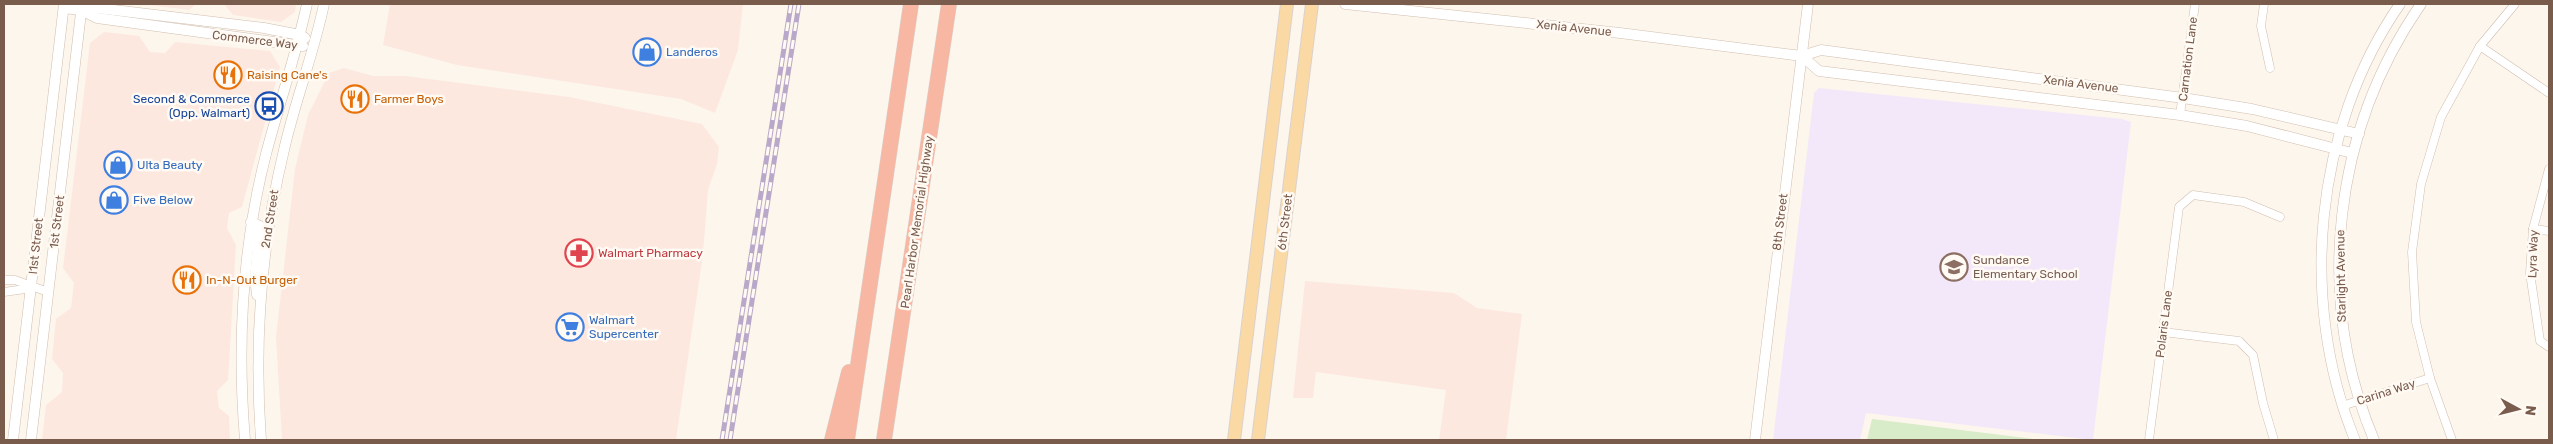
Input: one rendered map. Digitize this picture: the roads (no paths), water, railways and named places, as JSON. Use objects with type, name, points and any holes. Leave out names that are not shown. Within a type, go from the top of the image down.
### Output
[{"type":"highway","points":[[847,440],[911,4]]},
{"type":"highway","name":"Pearl Harbor Memorial Highway","points":[[884,440],[949,4]]},
{"type":"highway","points":[[894,440],[908,289]]},
{"type":"highway","points":[[832,440],[869,291]]},
{"type":"main road","name":"6th Street","points":[[1234,440],[1288,4]]},
{"type":"main road","name":"6th Street","points":[[1258,440],[1312,4]]},
{"type":"street","points":[[300,35],[307,4]]},
{"type":"street","name":"2nd Street","points":[[262,440],[259,319],[264,258],[278,175],[324,4]]},
{"type":"street","name":"Xenia Avenue","points":[[1345,4],[1610,32],[1802,56],[1821,50],[2183,98],[2252,109],[2359,134]]},
{"type":"street","name":"8th Street","points":[[1755,440],[1808,4]]},
{"type":"street","name":"Carnation Lane","points":[[2180,115],[2195,4]]},
{"type":"street","points":[[2264,4],[2261,26],[2270,68]]},
{"type":"street","name":"Starlight Avenue","points":[[2355,440],[2342,406],[2325,327],[2322,275],[2323,224],[2341,131],[2365,66],[2400,4]]},
{"type":"street","name":"Starlight Avenue","points":[[2374,440],[2359,400],[2342,324],[2339,275],[2340,226],[2352,153],[2380,73],[2406,25],[2421,4]]},
{"type":"street","points":[[2452,440],[2430,378],[2416,322],[2412,252],[2420,184],[2441,117],[2480,46],[2515,4]]},
{"type":"street","name":"Commerce Way","points":[[64,6],[98,8],[264,28],[300,35],[314,45]]},
{"type":"street","name":"1st Street","points":[[41,204],[64,6]]},
{"type":"street","name":"Commerce Way","points":[[82,7],[97,18],[297,47],[314,45]]},
{"type":"street","name":"1st Street","points":[[31,440],[82,7]]},
{"type":"street","name":"2nd Street","points":[[245,440],[242,396],[243,302],[251,222],[266,153],[300,35]]},
{"type":"street","points":[[2480,46],[2549,93]]},
{"type":"street","name":"Xenia Avenue","points":[[1802,56],[1819,71],[2180,115],[2247,126],[2352,153]]},
{"type":"street","name":"Lyra Way","points":[[2549,169],[2533,229],[2530,273],[2540,341],[2549,347]]},
{"type":"street","name":"Polaris Lane","points":[[2149,440],[2179,207],[2193,195],[2244,202],[2280,217]]},
{"type":"street","name":"l1st Street","points":[[32,288],[41,204]]},
{"type":"street","points":[[251,222],[260,226],[254,277],[259,319]]},
{"type":"street","points":[[2533,229],[2549,231]]},
{"type":"street","points":[[4,280],[15,280],[32,288],[48,292]]},
{"type":"street","points":[[4,292],[32,288]]},
{"type":"street","points":[[13,440],[32,288]]},
{"type":"street","points":[[2163,332],[2239,341],[2253,355],[2263,403],[2274,440]]},
{"type":"street","name":"Carina Way","points":[[2342,406],[2430,378]]},
{"type":"street","points":[[242,396],[249,406],[251,440]]},
{"type":"railway","points":[[722,440],[791,4]]},
{"type":"railway","points":[[730,440],[799,4]]},
{"type":"place","name":"Landeros","points":[[647,52]]},
{"type":"place","name":"Raising Cane's","points":[[228,75]]},
{"type":"place","name":"Farmer Boys","points":[[355,99]]},
{"type":"place","name":"Second & Commerce (Opp. Walmart)","points":[[269,106]]},
{"type":"place","name":"Ulta Beauty","points":[[118,165]]},
{"type":"place","name":"Five Below","points":[[114,200]]},
{"type":"place","name":"Walmart Pharmacy","points":[[579,253]]},
{"type":"place","name":"Sundance Elementary School","points":[[1954,267]]},
{"type":"place","name":"In-N-Out Burger","points":[[187,280]]},
{"type":"place","name":"Walmart Supercenter","points":[[570,327]]}]
